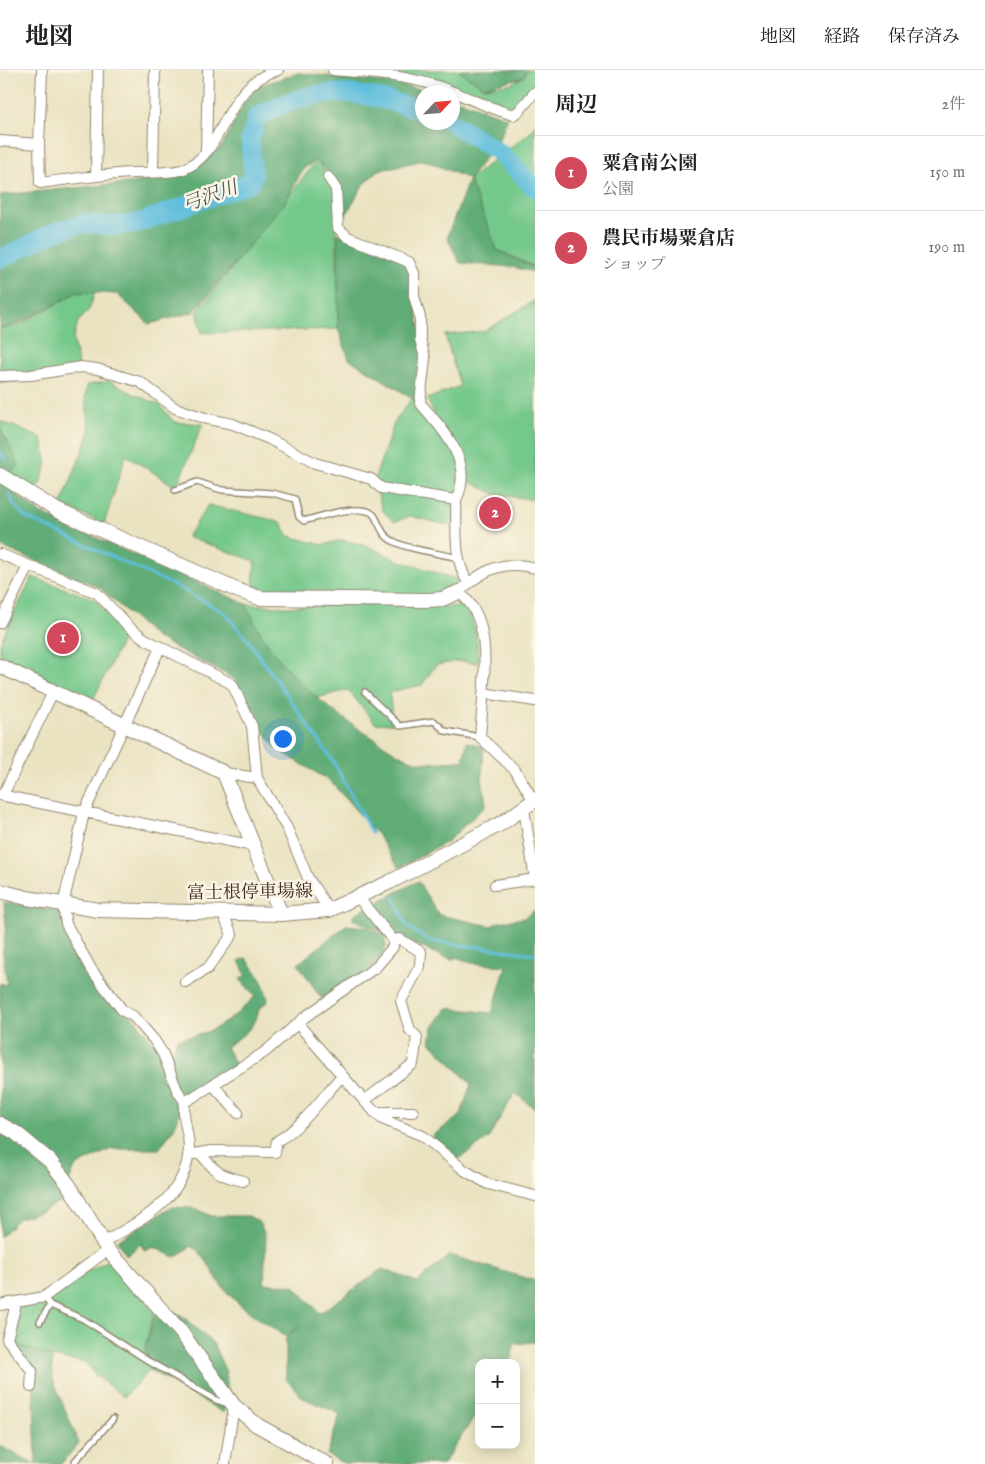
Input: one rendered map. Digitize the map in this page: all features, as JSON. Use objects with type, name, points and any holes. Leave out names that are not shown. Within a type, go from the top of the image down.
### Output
[{"type":"street","points":[[42,70],[39,144],[40,183],[96,175],[183,170],[206,152],[237,98],[248,86],[265,72],[278,70]]},
{"type":"street","points":[[96,175],[98,70]]},
{"type":"street","points":[[152,172],[155,70]]},
{"type":"street","points":[[206,152],[208,70]]},
{"type":"street","points":[[333,70],[377,74],[435,86],[487,107],[513,115],[519,112],[535,92]]},
{"type":"street","points":[[0,141],[39,144]]},
{"type":"street","points":[[328,177],[336,189],[338,228],[348,237],[409,262],[414,273],[414,296],[420,317],[420,339],[425,358],[420,403],[444,430],[459,457],[463,478],[461,490],[456,500],[458,558],[464,587],[475,610],[482,636],[484,658],[480,737],[515,770],[531,803],[535,879],[495,885]]},
{"type":"street","points":[[0,376],[31,375],[81,367],[97,369],[140,382],[175,408],[208,419],[233,424],[315,463],[371,479],[381,488],[456,500]]},
{"type":"street","points":[[0,475],[29,495],[58,511],[239,591],[260,598],[442,599],[464,587],[493,567],[508,564],[535,568]]},
{"type":"street","points":[[0,554],[97,593],[130,628],[160,648],[232,684],[252,726],[257,778],[287,828],[308,878],[329,910]]},
{"type":"street","points":[[0,623],[28,566]]},
{"type":"street","points":[[160,648],[84,813],[63,905],[66,924],[91,969],[123,1011],[133,1016],[154,1040],[163,1054],[177,1090],[185,1102]]},
{"type":"street","points":[[0,666],[125,724],[224,773],[257,778]]},
{"type":"street","points":[[53,692],[2,795],[254,846]]},
{"type":"street","points":[[483,693],[535,701]]},
{"type":"street","points":[[224,773],[281,914]]},
{"type":"street","name":"富士根停車場線","points":[[0,892],[98,910],[281,914],[329,910],[479,835],[531,803]]},
{"type":"street","points":[[0,1305],[47,1301],[105,1246],[167,1201],[187,1165],[189,1145],[183,1111],[185,1102],[265,1052],[298,1024],[376,967],[394,947],[393,940],[358,897]]},
{"type":"street","points":[[185,982],[208,968],[232,935],[223,914]]},
{"type":"street","points":[[364,1101],[412,1064],[417,1037],[410,1030],[401,1001],[420,966],[421,952],[400,939],[393,940]]},
{"type":"street","points":[[298,1024],[364,1101],[382,1119],[422,1136],[464,1170],[488,1184],[535,1196]]},
{"type":"street","points":[[188,1155],[200,1153],[276,1152],[277,1141],[306,1121],[318,1102],[342,1076]]},
{"type":"street","points":[[213,1085],[238,1113]]},
{"type":"street","points":[[374,1112],[413,1112]]},
{"type":"street","points":[[0,1124],[16,1133],[50,1161],[68,1184],[105,1246],[180,1332],[234,1406],[257,1425],[327,1464]]},
{"type":"street","points":[[200,1153],[215,1172],[228,1178],[243,1181]]},
{"type":"street","points":[[16,1304],[7,1339],[32,1371],[31,1387]]},
{"type":"street","points":[[225,1464],[234,1406]]},
{"type":"lane","points":[[175,490],[197,482],[222,490],[272,493],[295,500],[299,517],[304,521],[328,513],[366,510],[373,514],[382,532],[389,539],[404,546],[458,558]]},
{"type":"lane","points":[[365,692],[400,726],[434,721],[445,731],[480,737]]},
{"type":"lane","points":[[40,1322],[47,1301],[83,1319],[150,1362],[216,1400],[234,1406]]},
{"type":"lane","points":[[75,1464],[74,1461],[113,1419]]},
{"type":"green space","points":[[386,70],[457,70],[484,87],[510,84],[523,77],[526,70],[535,70],[535,90],[512,112],[460,95],[460,85],[431,85]]},
{"type":"green space","points":[[457,70],[526,70],[524,77],[484,87]]},
{"type":"green space","points":[[298,73],[391,83],[415,88],[415,130],[460,130],[460,101],[508,118],[499,139],[469,179],[424,160],[379,170],[363,185],[342,222],[331,176],[317,160],[303,169],[284,204],[194,312],[149,324],[117,294],[78,292],[12,326],[0,329],[0,195],[170,179],[185,175],[222,146],[252,88]]},
{"type":"green space","points":[[535,124],[535,267],[497,250],[469,179],[531,132]]},
{"type":"green space","points":[[317,160],[336,189],[338,329],[202,333],[197,312]]},
{"type":"green space","points":[[469,179],[497,250],[535,268],[535,272],[512,267],[460,263],[447,237]]},
{"type":"green space","points":[[338,233],[409,262],[424,353],[420,403],[349,359],[338,329]]},
{"type":"green space","points":[[78,292],[95,293],[89,310],[78,322],[73,339],[80,373],[0,383],[0,329],[16,326]]},
{"type":"green space","points":[[535,300],[535,500],[495,494],[463,478],[455,527],[410,516],[394,522],[382,510],[374,480],[395,421],[412,398],[441,428],[427,399],[460,386],[445,335],[485,331]]},
{"type":"green space","points":[[110,381],[160,405],[174,422],[203,424],[176,487],[126,455],[104,524],[61,505],[90,432],[85,398],[87,385]]},
{"type":"green space","points":[[0,421],[42,438],[47,463],[38,490],[10,474],[19,465],[0,428]]},
{"type":"green space","points":[[0,428],[19,465],[10,474],[0,468]]},
{"type":"green space","points":[[0,482],[40,513],[246,604],[256,626],[269,645],[299,681],[353,725],[402,755],[425,763],[463,761],[467,742],[484,747],[482,778],[486,805],[448,841],[399,868],[377,834],[330,781],[277,749],[261,728],[235,679],[155,637],[99,587],[0,546]]},
{"type":"green space","points":[[208,505],[281,522],[289,536],[323,545],[342,540],[368,546],[397,560],[459,580],[450,592],[432,596],[253,589],[255,561],[187,537]]},
{"type":"green space","points":[[32,577],[94,599],[126,633],[92,702],[0,658],[0,643]]},
{"type":"green space","points":[[246,604],[285,607],[347,604],[465,607],[472,620],[476,634],[478,663],[458,661],[436,665],[422,685],[390,692],[392,724],[375,723],[348,690],[316,698],[284,671],[256,627]]},
{"type":"green space","points":[[418,881],[439,915],[491,926],[499,922],[524,918],[535,910],[535,1109],[515,1093],[488,1139],[454,1162],[432,1136],[460,1116],[471,1084],[430,1042],[433,1027],[447,1008],[492,1013],[506,966],[471,963],[456,957],[452,960],[352,919],[355,914]]},
{"type":"green space","points":[[4,902],[58,911],[84,965],[131,1014],[167,1059],[177,1039],[201,1034],[218,1027],[238,1013],[255,996],[240,979],[246,975],[239,961],[246,958],[254,968],[263,983],[268,1001],[259,1009],[255,1022],[251,1027],[226,1047],[238,1068],[185,1101],[174,1128],[159,1149],[111,1149],[75,1167],[62,1200],[41,1212],[19,1218],[0,1237],[0,983],[7,985],[3,952],[6,925]]},
{"type":"green space","points":[[346,925],[367,927],[384,935],[386,947],[377,963],[359,977],[321,998],[298,964]]},
{"type":"green space","points":[[172,1207],[195,1208],[211,1216],[249,1216],[260,1223],[266,1237],[264,1283],[294,1286],[320,1313],[382,1269],[417,1282],[450,1255],[535,1281],[535,1342],[514,1344],[512,1359],[475,1359],[475,1416],[443,1464],[345,1464],[327,1455],[340,1414],[303,1398],[286,1379],[286,1337],[300,1326],[285,1336],[253,1314],[224,1289],[206,1260],[192,1246],[175,1257],[153,1247],[145,1251],[140,1244],[127,1256],[117,1241]]},
{"type":"green space","points":[[108,1260],[154,1310],[145,1348],[150,1370],[124,1397],[94,1374],[85,1362],[35,1352],[8,1338],[15,1306],[44,1297]]},
{"type":"green space","points":[[156,1310],[181,1315],[213,1343],[226,1372],[229,1399],[224,1413],[150,1370],[145,1348]]},
{"type":"green space","points":[[15,1343],[52,1357],[53,1380],[79,1443],[61,1464],[36,1464],[33,1369]]},
{"type":"green space","points":[[0,1446],[35,1464],[0,1464]]},
{"type":"waterway","name":"弓沢川","points":[[0,259],[54,232],[84,223],[111,226],[135,224],[250,183],[253,176],[250,140],[257,117],[279,106],[300,99],[338,93],[378,98],[415,109]]},
{"type":"waterway","name":"弓沢川","points":[[460,128],[500,153],[535,188]]},
{"type":"waterway","points":[[0,451],[6,461]]},
{"type":"waterway","points":[[10,494],[13,503],[25,517],[180,588],[225,613],[251,644],[333,761],[372,833]]},
{"type":"waterway","points":[[394,897],[407,926],[429,941],[535,954]]},
{"type":"place","name":"農民市場粟倉店","points":[[495,513]]},
{"type":"place","name":"粟倉南公園","points":[[63,638]]}]
